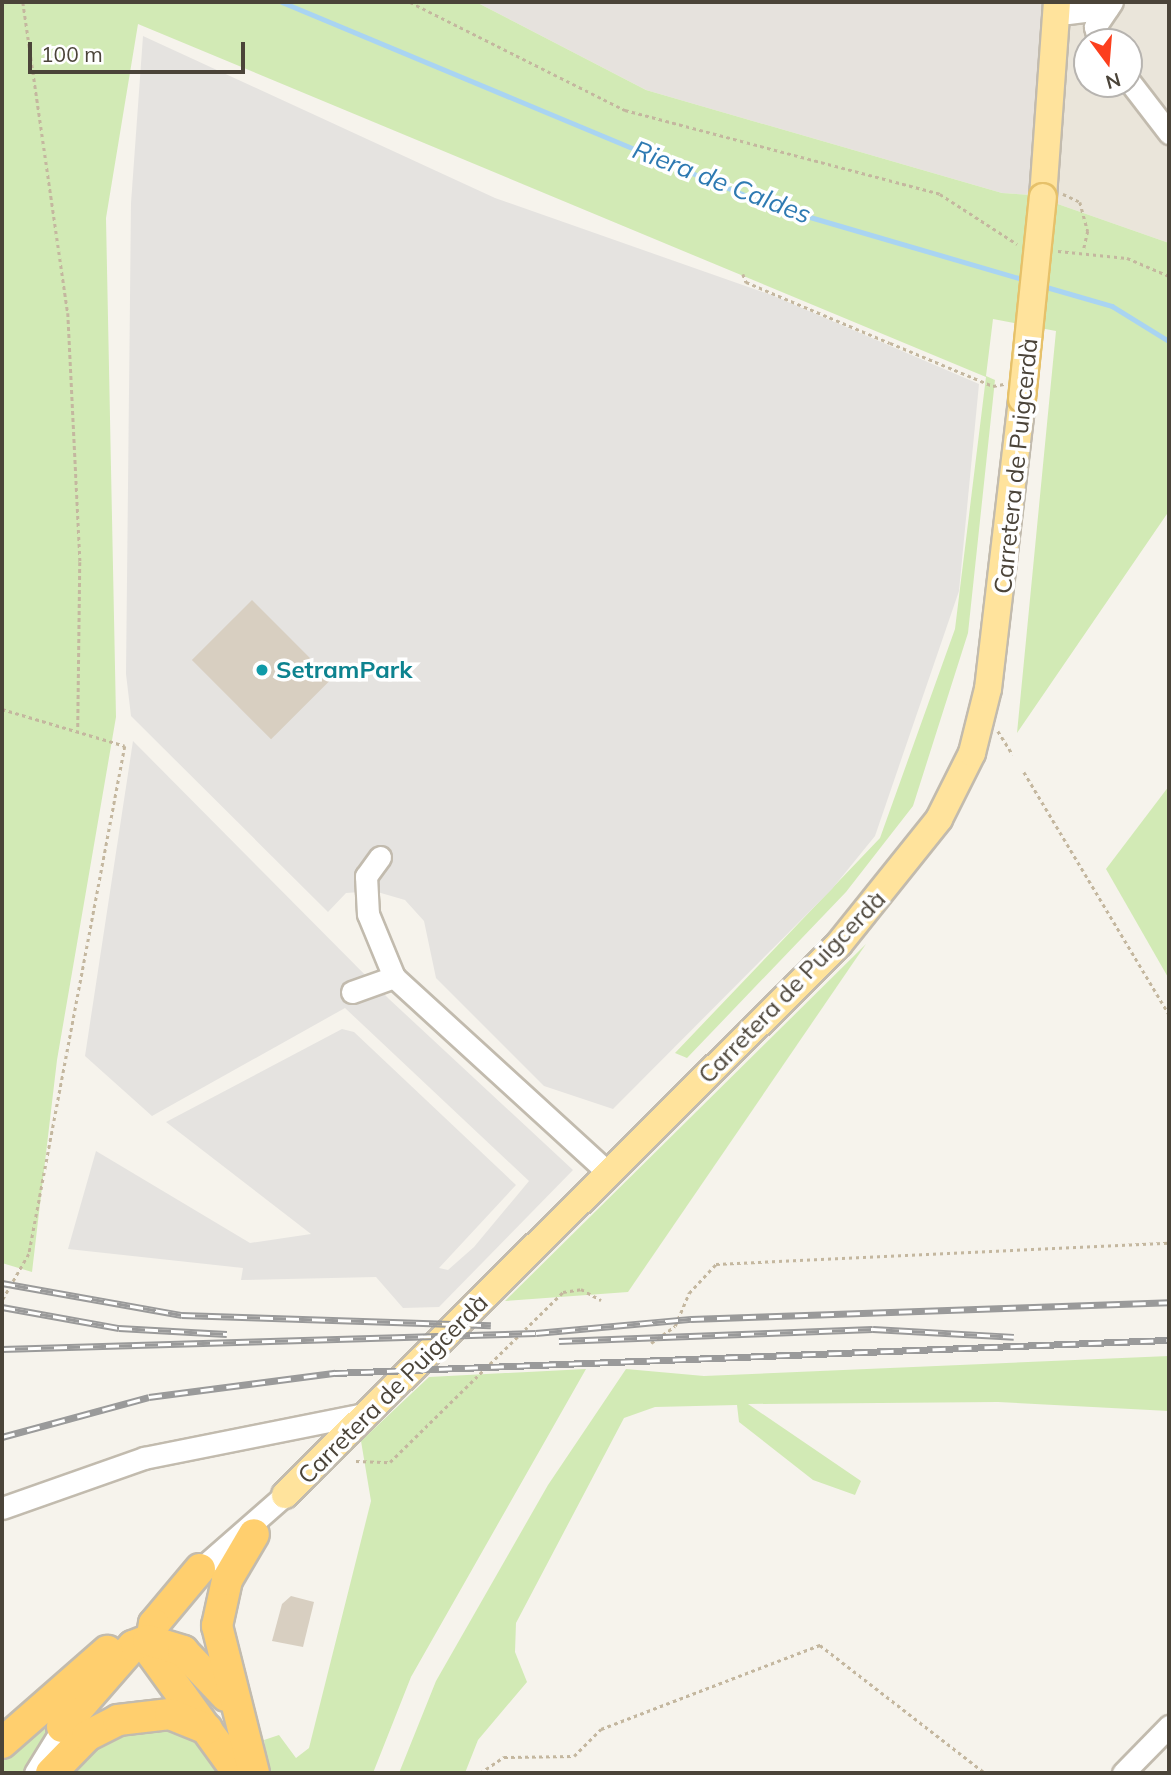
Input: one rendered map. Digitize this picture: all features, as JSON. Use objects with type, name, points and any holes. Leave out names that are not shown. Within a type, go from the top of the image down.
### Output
[{"type":"highway","points":[[238,1773],[229,1730],[217,1626],[227,1580],[254,1534]]},
{"type":"highway","points":[[200,1569],[154,1624],[148,1640],[155,1661],[229,1730],[254,1773]]},
{"type":"highway","points":[[2,1743],[168,1598]]},
{"type":"highway","points":[[62,1727],[133,1646],[148,1640]]},
{"type":"highway","points":[[51,1773],[88,1735],[137,1715],[185,1717],[229,1730]]},
{"type":"main road","name":"Carretera de Puigcerdà","points":[[285,1495],[839,944],[939,819],[972,752],[988,689],[1064,5]]},
{"type":"street","points":[[1064,5],[1110,5]]},
{"type":"street","points":[[1095,28],[1110,5]]},
{"type":"street","points":[[1143,98],[1169,133]]},
{"type":"street","points":[[380,857],[366,876],[369,914],[394,977],[610,1174]]},
{"type":"street","points":[[352,992],[394,977]]},
{"type":"street","points":[[2,1508],[144,1458],[369,1413]]},
{"type":"street","points":[[44,1773],[88,1708],[148,1640],[254,1534],[285,1495]]},
{"type":"street","points":[[35,1773],[62,1727],[111,1660],[168,1598],[285,1495]]},
{"type":"street","points":[[1124,1773],[1169,1726]]},
{"type":"path","points":[[23,2],[68,313],[80,562],[78,730]]},
{"type":"path","points":[[410,2],[625,110],[940,194],[1021,249]]},
{"type":"path","points":[[1080,202],[1088,231],[1084,250]]},
{"type":"path","points":[[1050,251],[1084,250],[1169,276]]},
{"type":"path","points":[[743,274],[746,282],[993,386],[1023,391]]},
{"type":"path","points":[[2,709],[124,746],[29,1254],[2,1301]]},
{"type":"path","points":[[1024,772],[1169,1014]]},
{"type":"path","points":[[651,1343],[675,1326],[689,1293],[716,1264],[1169,1243]]},
{"type":"path","points":[[356,1461],[390,1462],[563,1292],[581,1289],[601,1300]]},
{"type":"path","points":[[480,1773],[504,1757],[574,1756],[601,1729],[820,1645],[985,1773]]},
{"type":"shaded area","points":[[476,2],[1049,2],[1032,195],[1002,193],[646,90]]},
{"type":"shaded area","points":[[1049,2],[1169,2],[1169,243],[1032,195]]},
{"type":"shaded area","points":[[143,36],[495,198],[774,296],[979,384],[959,591],[875,836],[832,889],[613,1109],[544,1086],[436,978],[424,921],[405,900],[374,891],[346,893],[328,912],[131,716],[126,674],[131,203]]},
{"type":"shaded area","points":[[133,741],[389,999],[573,1170],[439,1307],[403,1308],[376,1277],[241,1280],[243,1268],[68,1249],[96,1151],[250,1243],[311,1234],[166,1122],[342,1029],[354,1032],[516,1185],[439,1268],[448,1270],[474,1247],[529,1181],[345,1008],[152,1116],[85,1056]]},
{"type":"green space","points":[[2,2],[476,2],[646,90],[1002,193],[1032,195],[1169,243],[1169,511],[1017,733],[1056,331],[993,319],[986,376],[995,380],[968,633],[913,806],[846,892],[687,1058],[675,1053],[880,838],[955,629],[986,377],[138,24],[106,218],[116,717],[57,1060],[32,1272],[2,1263]]},
{"type":"green space","points":[[1169,786],[1169,979],[1106,869]]},
{"type":"green space","points":[[866,944],[628,1292],[505,1301]]},
{"type":"green space","points":[[1169,1356],[1169,1411],[998,1402],[748,1404],[861,1481],[855,1495],[813,1480],[739,1422],[737,1405],[655,1407],[624,1418],[516,1623],[515,1652],[527,1682],[478,1740],[465,1773],[399,1773],[436,1681],[548,1485],[626,1369],[704,1376]]},
{"type":"green space","points":[[586,1369],[411,1677],[373,1773],[269,1773],[264,1740],[279,1735],[296,1758],[309,1748],[371,1501],[361,1441],[429,1377]]},
{"type":"green space","points":[[70,1698],[24,1773],[2,1773],[2,1755]]},
{"type":"green space","points":[[183,1726],[231,1773],[63,1773],[101,1737]]},
{"type":"building","name":"SetramPark","points":[[252,600],[331,679],[271,739],[192,660]]},
{"type":"building","points":[[291,1596],[314,1602],[303,1647],[272,1641],[282,1604]]},
{"type":"waterway","name":"Riera de Caldes","points":[[282,2],[769,205],[1025,280]]},
{"type":"waterway","name":"Riera de Caldes","points":[[1043,286],[1112,306],[1169,341]]},
{"type":"railway","points":[[2,1283],[182,1315],[491,1325]]},
{"type":"railway","points":[[2,1349],[536,1333],[691,1319],[1169,1302]]},
{"type":"railway","points":[[2,1307],[119,1328],[227,1334]]},
{"type":"railway","points":[[559,1341],[873,1329],[1014,1337]]},
{"type":"railway","points":[[2,1437],[149,1397],[335,1373],[1169,1340]]},
{"type":"place","name":"SetramPark","points":[[262,670]]}]
